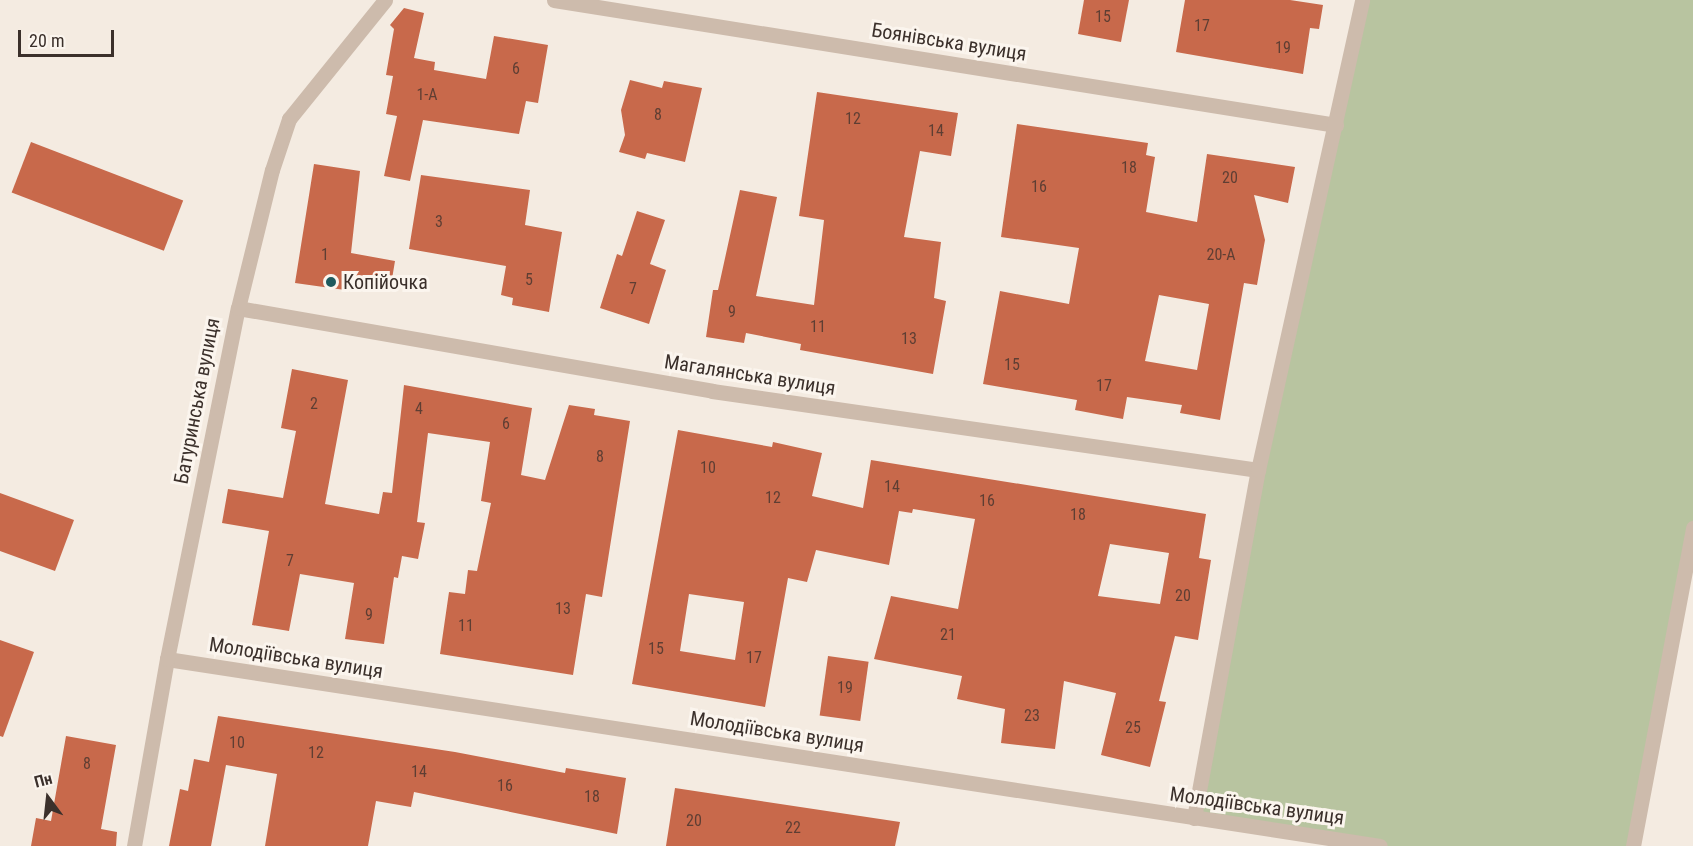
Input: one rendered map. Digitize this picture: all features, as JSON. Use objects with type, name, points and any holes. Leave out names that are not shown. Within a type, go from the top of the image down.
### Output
[{"type":"street","name":"Батуринська вулиця","points":[[134,846],[167,659],[238,308],[288,119],[385,0]]},
{"type":"street","name":"Боянівська вулиця","points":[[554,0],[1336,124]]},
{"type":"street","points":[[1194,819],[1258,470],[1362,0]]},
{"type":"street","name":"Магалянська вулиця","points":[[238,308],[712,391],[1258,470]]},
{"type":"street","points":[[1633,846],[1693,531]]},
{"type":"street","name":"Молодіївська вулиця","points":[[167,659],[1380,846]]},
{"type":"green space","points":[[1360,0],[1693,0],[1693,532],[1634,846],[1375,846],[1193,819]]},
{"type":"building","points":[[1084,0],[1129,0],[1121,42],[1078,34]]},
{"type":"building","points":[[1185,0],[1290,0],[1323,5],[1319,29],[1310,28],[1303,74],[1176,52]]},
{"type":"building","points":[[404,8],[424,13],[414,58],[435,62],[434,70],[486,79],[494,36],[548,45],[538,103],[526,101],[519,134],[423,120],[410,181],[384,176],[397,116],[386,114],[393,76],[386,75],[394,29],[390,25]]},
{"type":"building","points":[[630,80],[662,88],[664,81],[702,88],[685,162],[647,153],[645,159],[619,152],[625,135],[621,110]]},
{"type":"building","points":[[817,92],[958,113],[951,156],[920,151],[904,237],[941,242],[934,298],[946,301],[933,374],[800,350],[801,344],[746,333],[744,343],[706,337],[713,290],[718,290],[740,190],[777,197],[756,296],[814,305],[824,220],[799,216]]},
{"type":"building","points":[[1017,124],[1148,143],[1146,155],[1155,157],[1146,212],[1197,222],[1207,154],[1295,167],[1288,203],[1254,195],[1265,240],[1257,285],[1244,283],[1220,420],[1180,413],[1182,405],[1127,397],[1123,419],[1075,410],[1077,400],[983,384],[1000,291],[1069,304],[1079,248],[1001,237]],"holes":[[[1159,295],[1209,304],[1197,370],[1145,361]]]},
{"type":"building","points":[[31,142],[183,200],[164,251],[12,192]]},
{"type":"building","points":[[314,164],[360,171],[351,253],[395,261],[390,291],[346,283],[345,290],[295,283]]},
{"type":"building","points":[[421,175],[530,190],[525,225],[562,232],[549,312],[512,305],[513,298],[501,295],[506,266],[409,249]]},
{"type":"building","points":[[637,211],[665,220],[650,264],[666,270],[649,324],[600,308],[617,254],[622,256]]},
{"type":"building","points":[[292,369],[348,380],[325,504],[379,514],[383,492],[392,493],[404,385],[532,408],[521,475],[545,480],[569,405],[595,409],[594,415],[630,421],[602,597],[586,594],[573,675],[440,654],[449,592],[465,594],[468,570],[477,571],[491,503],[481,501],[490,442],[428,433],[417,522],[425,523],[418,559],[402,556],[398,578],[394,577],[384,644],[345,639],[354,583],[300,574],[289,631],[252,625],[269,531],[222,523],[228,489],[283,498],[296,431],[281,428]]},
{"type":"building","points":[[678,430],[772,447],[773,442],[822,453],[812,496],[863,508],[871,460],[1206,514],[1199,558],[1211,560],[1198,640],[1175,636],[1159,701],[1166,702],[1150,767],[1101,755],[1116,693],[1064,681],[1055,749],[1001,743],[1005,709],[957,699],[962,676],[874,659],[891,596],[958,609],[975,519],[913,509],[912,513],[899,511],[889,565],[816,550],[807,582],[788,578],[765,707],[632,684]],"holes":[[[1110,544],[1169,553],[1160,604],[1098,596]],[[689,594],[744,602],[735,660],[680,651]]]},
{"type":"building","points":[[0,493],[74,520],[55,571],[0,551]]},
{"type":"building","points":[[0,640],[34,652],[3,737],[0,736]]},
{"type":"building","points":[[828,656],[869,662],[860,721],[820,715]]},
{"type":"building","points":[[218,716],[455,752],[565,773],[566,768],[626,778],[617,834],[414,792],[411,807],[376,801],[368,846],[265,846],[277,774],[226,765],[211,846],[169,846],[180,789],[188,791],[194,759],[209,762]]},
{"type":"building","points":[[66,736],[116,745],[101,829],[117,832],[116,846],[31,846],[36,818],[51,821]]},
{"type":"building","points":[[675,788],[900,822],[895,846],[666,846]]},
{"type":"place","name":"Копійочка","points":[[331,282]]}]
